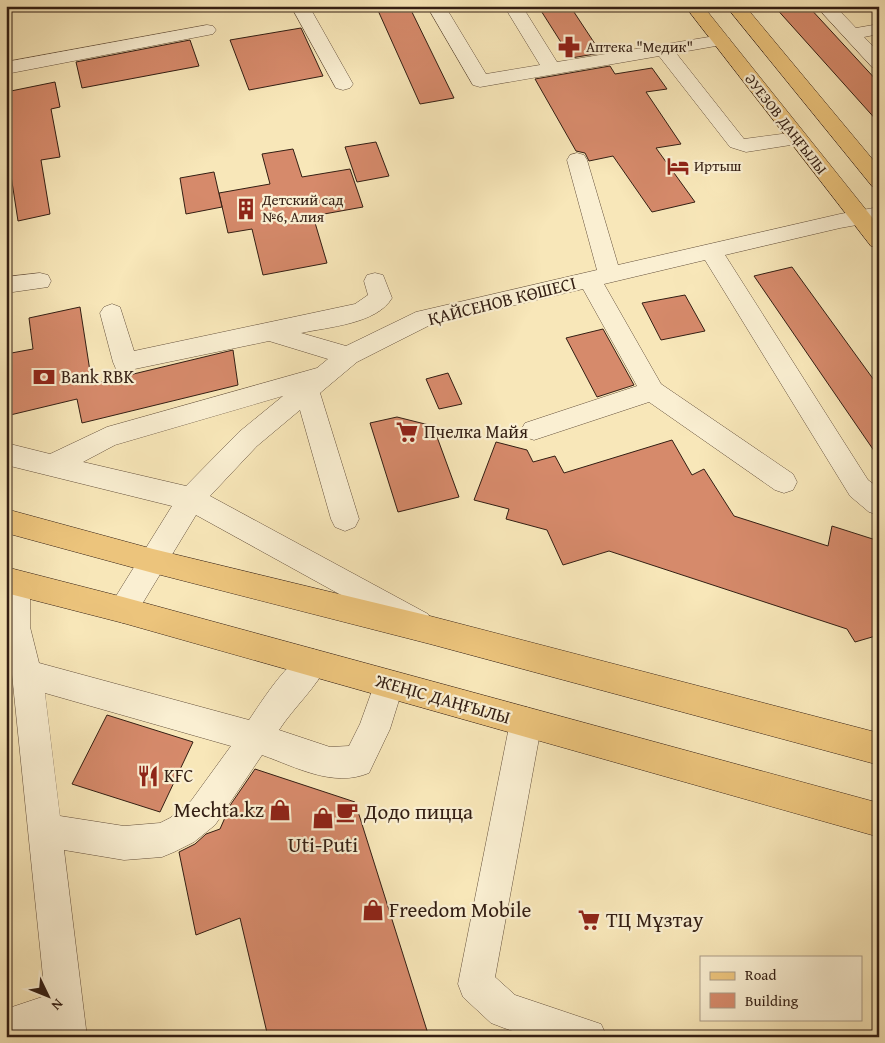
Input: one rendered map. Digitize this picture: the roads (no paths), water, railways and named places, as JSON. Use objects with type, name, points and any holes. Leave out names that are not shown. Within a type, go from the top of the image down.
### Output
[{"type":"main road","name":"ӘУЕЗОВ ДАҢҒЫЛЫ","points":[[694,6],[797,138],[869,216],[879,241]]},
{"type":"main road","name":"ӘУЕЗОВ ДАҢҒЫЛЫ","points":[[735,6],[879,181]]},
{"type":"main road","points":[[6,521],[430,630],[879,749]]},
{"type":"main road","name":"ЖЕҢІС ДАҢҒЫЛЫ","points":[[11,581],[313,662],[879,820]]},
{"type":"street","points":[[300,6],[344,84]]},
{"type":"street","points":[[436,6],[480,81],[720,40]]},
{"type":"street","points":[[513,6],[552,70]]},
{"type":"street","points":[[824,6],[879,63]]},
{"type":"street","points":[[850,34],[879,29]]},
{"type":"street","points":[[6,68],[207,30]]},
{"type":"street","points":[[664,50],[737,143],[746,146],[797,138]]},
{"type":"street","points":[[577,160],[600,277],[652,391],[784,482]]},
{"type":"street","name":"ҚАЙСЕНОВ КӨШЕСІ","points":[[123,610],[191,499],[248,439],[348,356],[424,318],[869,216]]},
{"type":"street","points":[[711,251],[858,488],[879,504]]},
{"type":"street","points":[[6,285],[40,281]]},
{"type":"street","points":[[112,313],[125,362],[362,311],[380,298],[375,281]]},
{"type":"street","points":[[269,332],[348,356]]},
{"type":"street","points":[[53,465],[107,437],[317,382],[345,519]]},
{"type":"street","points":[[534,430],[652,391]]},
{"type":"street","points":[[6,454],[191,499],[430,630]]},
{"type":"street","points":[[6,1028],[66,1022],[27,674],[15,628],[11,581]]},
{"type":"street","points":[[44,830],[124,844],[162,840],[182,830],[203,813],[255,737],[313,662]]},
{"type":"street","points":[[27,674],[255,737],[330,762],[358,762],[374,729],[388,684]]},
{"type":"street","points":[[526,722],[476,984],[504,1010],[588,1037]]},
{"type":"place","name":"Аптека \"Медик\"","points":[[569,47]]},
{"type":"place","name":"Иртыш","points":[[678,166]]},
{"type":"place","name":"Детский сад №6, Алия","points":[[246,209]]},
{"type":"place","name":"Bank RBK","points":[[44,377]]},
{"type":"place","name":"Пчелка Майя","points":[[407,432]]},
{"type":"place","name":"KFC","points":[[148,776]]},
{"type":"place","name":"Mechta.kz","points":[[280,810]]},
{"type":"place","name":"Додо пицца","points":[[347,812]]},
{"type":"place","name":"Uti-Puti","points":[[323,818]]},
{"type":"place","name":"Freedom Mobile","points":[[373,910]]},
{"type":"place","name":"ТЦ Мұзтау","points":[[589,920]]}]
